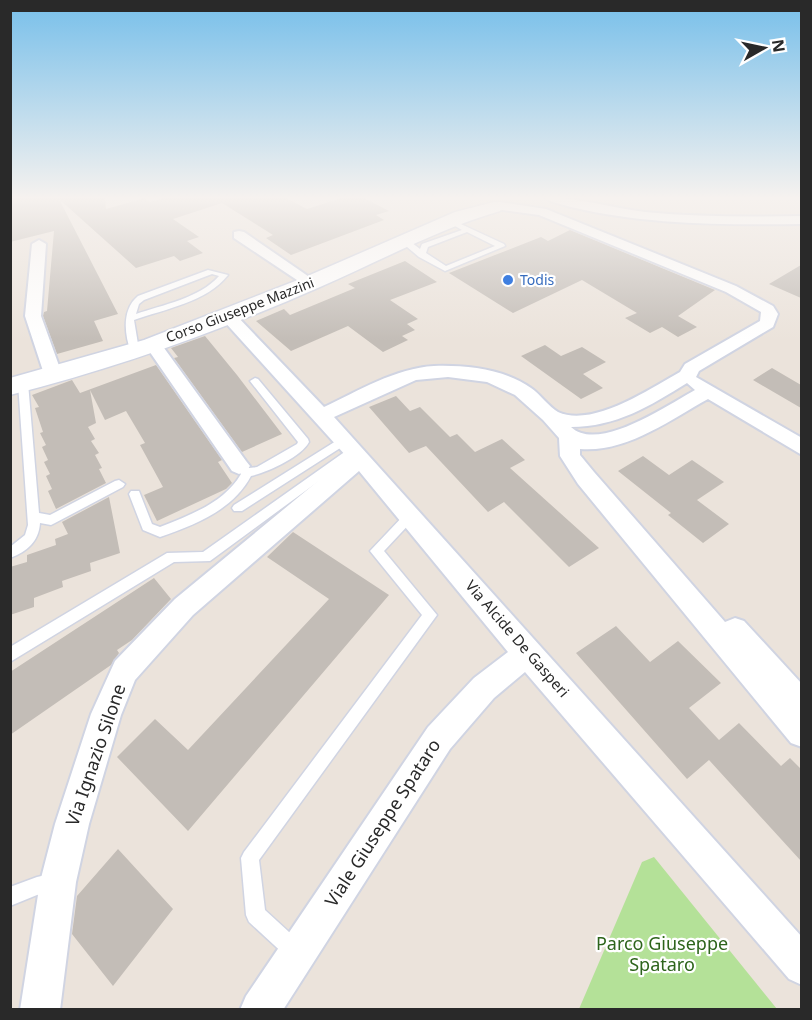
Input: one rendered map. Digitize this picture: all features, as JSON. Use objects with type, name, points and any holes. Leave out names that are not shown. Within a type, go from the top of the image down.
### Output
[{"type":"main road","name":"Corso Giuseppe Mazzini","points":[[16,385],[143,347],[416,246]]},
{"type":"street","points":[[39,246],[33,316],[53,374]]},
{"type":"street","points":[[255,246],[311,283]]},
{"type":"street","name":"Corso Giuseppe Mazzini","points":[[624,246],[731,289],[767,309],[770,314],[767,324],[691,368],[688,375]]},
{"type":"street","name":"Via Alcide De Gasperi","points":[[228,316],[322,415],[527,654],[801,966]]},
{"type":"street","points":[[143,347],[243,469]]},
{"type":"street","points":[[322,415],[425,371],[508,382],[520,389],[575,440]]},
{"type":"street","points":[[552,417],[574,422],[612,416],[688,375],[708,391],[801,448]]},
{"type":"street","points":[[575,440],[628,433],[708,391]]},
{"type":"street","points":[[575,440],[570,456],[630,518],[713,616],[801,732]]},
{"type":"street","name":"Via Ignazio Silone","points":[[39,1010],[58,882],[72,824],[106,714],[125,671],[184,607],[352,450]]},
{"type":"street","points":[[713,616],[801,706]]},
{"type":"street","name":"Viale Giuseppe Spataro","points":[[260,1010],[439,738],[484,688],[527,654]]},
{"type":"lane","points":[[413,248],[445,269],[501,246]]},
{"type":"lane","points":[[130,319],[207,291],[220,283],[224,274],[210,272],[141,298],[135,303],[130,319],[143,347]]},
{"type":"lane","points":[[135,494],[147,527],[160,532],[229,498],[242,487],[243,469],[260,470],[301,447],[304,441],[255,381]]},
{"type":"lane","points":[[10,554],[27,544],[33,535],[33,517],[16,385]]},
{"type":"lane","points":[[238,508],[352,450]]},
{"type":"lane","points":[[10,655],[172,557],[205,557],[352,450]]},
{"type":"lane","points":[[33,517],[51,520],[119,484]]},
{"type":"lane","points":[[297,953],[256,915],[250,858],[430,615],[376,551],[410,516]]},
{"type":"lane","points":[[10,897],[37,886],[58,882]]},
{"type":"green space","name":"Parco Giuseppe Spataro","points":[[654,857],[777,1009],[579,1009],[642,862]]},
{"type":"building","points":[[53,246],[83,246],[118,314],[94,321],[103,341],[57,354],[43,316],[47,311]]},
{"type":"building","points":[[111,246],[193,246],[203,253],[180,261],[174,256],[136,268]]},
{"type":"building","points":[[277,246],[316,246],[291,255]]},
{"type":"building","points":[[519,246],[608,246],[715,290],[678,316],[697,327],[678,337],[662,327],[650,333],[625,318],[637,313],[582,280],[513,313],[449,273]]},
{"type":"building","points":[[405,261],[437,282],[390,300],[418,319],[407,324],[415,330],[402,336],[408,340],[383,352],[348,326],[291,351],[256,321],[284,309],[290,315],[355,288],[348,284]]},
{"type":"building","points":[[801,265],[801,298],[769,284]]},
{"type":"building","points":[[205,336],[282,434],[242,452],[174,358],[178,357],[171,348]]},
{"type":"building","points":[[545,345],[561,356],[582,347],[606,362],[583,374],[603,388],[581,399],[521,356]]},
{"type":"building","points":[[156,365],[222,460],[218,462],[232,483],[226,489],[157,521],[144,495],[163,487],[140,445],[145,443],[126,411],[105,420],[90,390],[96,423],[88,427],[95,439],[91,441],[99,453],[95,455],[106,483],[56,509],[48,491],[52,489],[46,476],[50,474],[44,462],[48,460],[42,447],[46,445],[40,433],[43,432],[35,408],[39,407],[32,395],[72,380],[80,393]]},
{"type":"building","points":[[772,368],[801,385],[801,408],[753,380]]},
{"type":"building","points":[[396,396],[410,411],[420,407],[450,437],[457,434],[475,452],[502,439],[525,460],[510,468],[599,548],[569,567],[504,502],[488,512],[426,446],[409,453],[369,407]]},
{"type":"building","points":[[643,456],[669,475],[692,460],[724,482],[697,500],[729,524],[703,543],[668,515],[671,513],[618,471]]},
{"type":"building","points":[[109,497],[120,553],[90,563],[91,571],[62,581],[63,587],[34,598],[34,607],[10,615],[10,567],[27,562],[27,555],[56,545],[55,539],[68,534],[62,522]]},
{"type":"building","points":[[293,532],[389,595],[188,831],[117,757],[155,719],[188,750],[329,599],[267,557]]},
{"type":"building","points":[[154,578],[171,599],[132,640],[117,650],[119,653],[111,665],[10,735],[10,672]]},
{"type":"building","points":[[616,626],[650,662],[678,641],[721,683],[689,708],[719,740],[739,723],[781,766],[790,758],[801,769],[801,861],[709,760],[687,779],[576,653]]},
{"type":"building","points":[[118,849],[173,909],[113,986],[72,934],[77,896]]},
{"type":"place","name":"Todis","points":[[508,280]]}]
